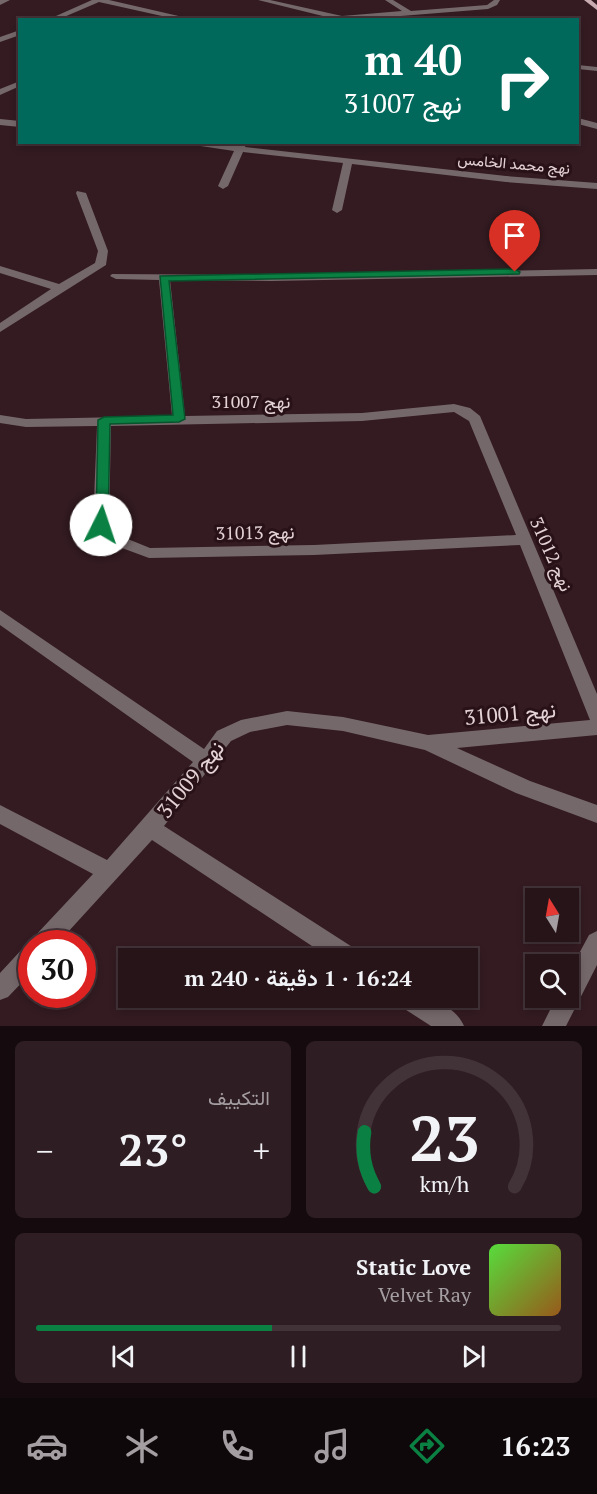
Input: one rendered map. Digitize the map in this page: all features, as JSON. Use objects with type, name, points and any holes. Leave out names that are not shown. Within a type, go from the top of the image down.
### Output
[{"type":"main road","points":[[587,0],[597,8]]},
{"type":"street","points":[[0,3],[7,0]]},
{"type":"street","points":[[55,18],[99,0],[137,6],[185,18]]},
{"type":"street","points":[[137,6],[152,0]]},
{"type":"street","points":[[261,0],[342,18],[488,7],[495,4],[497,0]]},
{"type":"street","points":[[388,0],[417,18]]},
{"type":"street","points":[[144,18],[157,11]]},
{"type":"street","points":[[0,40],[18,33]]},
{"type":"street","points":[[579,67],[597,69]]},
{"type":"street","points":[[0,92],[18,84]]},
{"type":"street","points":[[579,121],[597,126]]},
{"type":"street","points":[[0,122],[18,124]]},
{"type":"street","name":"نهج محمد الخامس","points":[[210,144],[241,146],[348,162],[597,186]]},
{"type":"street","points":[[223,186],[241,146]]},
{"type":"street","points":[[337,210],[348,162]]},
{"type":"street","points":[[0,328],[60,288],[100,265],[103,251],[81,193]]},
{"type":"street","points":[[0,269],[60,288]]},
{"type":"street","points":[[116,276],[164,278],[597,272]]},
{"type":"street","points":[[164,278],[179,419]]},
{"type":"street","name":"نهج 31007","points":[[0,419],[26,423],[362,417],[454,408],[465,411]]},
{"type":"street","name":"نهج 31012","points":[[465,411],[475,419],[524,540],[542,575],[597,717]]},
{"type":"street","name":"نهج 31013","points":[[104,420],[101,525],[108,537],[149,553],[314,550],[524,540]]},
{"type":"street","points":[[0,616],[206,761]]},
{"type":"street","name":"نهج 31009","points":[[334,948],[150,828],[224,736],[247,724],[287,718],[343,724],[428,743]]},
{"type":"street","name":"نهج 31001","points":[[428,743],[597,727]]},
{"type":"street","points":[[428,743],[523,787],[597,814]]},
{"type":"street","points":[[0,814],[109,872]]},
{"type":"street","points":[[55,930],[150,828]]},
{"type":"street","points":[[554,1026],[597,942]]},
{"type":"street","points":[[0,989],[18,970]]},
{"type":"street","points":[[424,1008],[452,1026]]},
{"type":"route","points":[[101,525],[104,420],[179,419],[164,278],[271,278],[515,272]]}]
